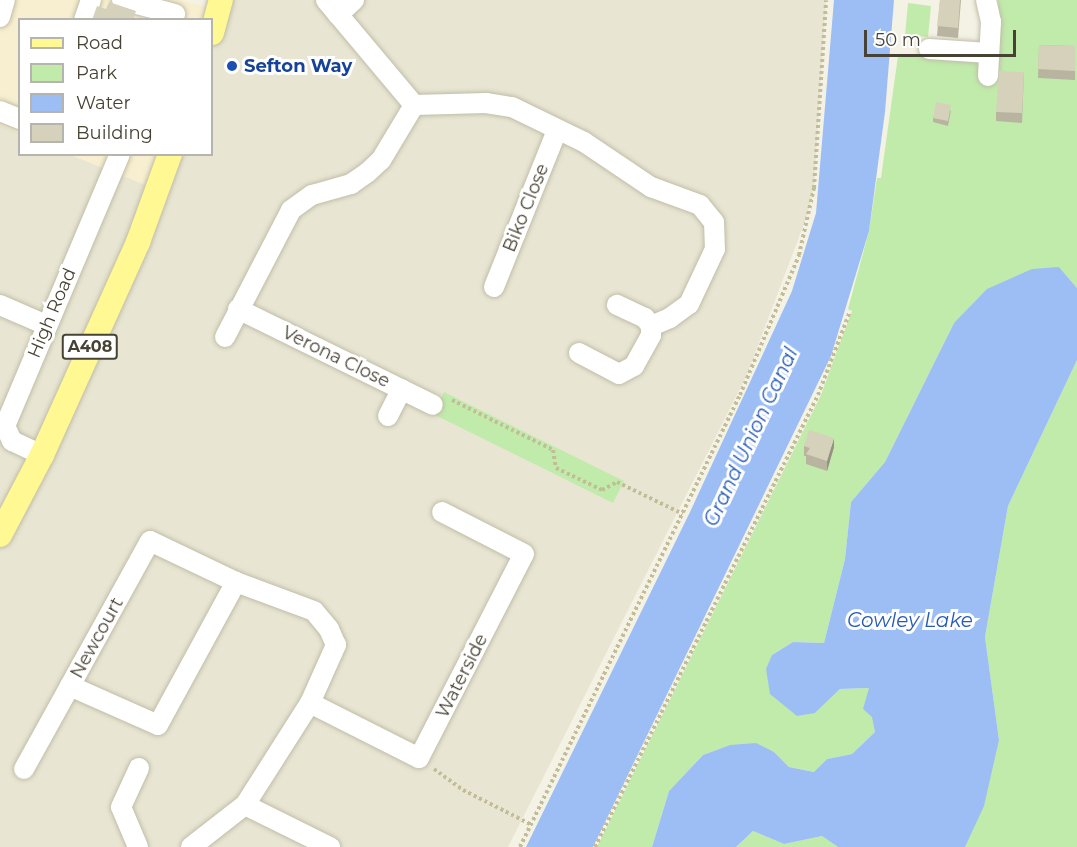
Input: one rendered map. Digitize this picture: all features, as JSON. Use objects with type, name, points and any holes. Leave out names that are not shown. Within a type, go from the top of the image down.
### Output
[{"type":"main road","points":[[213,29],[221,0]]},
{"type":"main road","name":"A408","points":[[0,535],[42,455],[138,242],[169,156]]},
{"type":"street","points":[[0,17],[5,0]]},
{"type":"street","points":[[85,18],[91,0]]},
{"type":"street","points":[[122,0],[176,11]]},
{"type":"street","points":[[354,0],[332,8],[414,105],[503,105],[584,142],[651,187],[694,201],[714,222],[715,249],[689,304],[670,318],[651,326]]},
{"type":"street","points":[[986,0],[991,22],[988,76]]},
{"type":"street","points":[[929,50],[989,53]]},
{"type":"street","points":[[225,337],[291,210],[312,195],[351,184],[367,173],[381,160],[414,105]]},
{"type":"street","points":[[0,111],[18,118]]},
{"type":"street","name":"Biko Close","points":[[494,287],[557,130]]},
{"type":"street","name":"High Road","points":[[42,455],[12,441],[5,426],[113,157]]},
{"type":"street","points":[[0,305],[46,325]]},
{"type":"street","points":[[579,353],[624,374],[634,366],[651,334],[651,326],[645,318],[617,305]]},
{"type":"street","name":"Verona Close","points":[[238,309],[433,405]]},
{"type":"street","points":[[388,416],[402,389]]},
{"type":"street","name":"Waterside","points":[[419,758],[526,550],[449,515]]},
{"type":"street","name":"Newcourt","points":[[236,582],[158,724],[70,686],[150,542],[236,582],[314,611],[329,629],[336,645],[310,703],[245,805]]},
{"type":"street","points":[[24,770],[70,686]]},
{"type":"street","points":[[310,703],[419,758]]},
{"type":"street","points":[[138,847],[120,807],[139,768]]},
{"type":"street","points":[[190,847],[245,805],[330,847]]},
{"type":"path","points":[[520,847],[683,514],[773,323],[799,255],[814,188],[826,0]]},
{"type":"path","points":[[595,847],[813,405],[850,311]]},
{"type":"path","points":[[433,405],[439,393],[553,450],[556,468],[602,490],[617,483],[683,514]]},
{"type":"path","points":[[419,758],[463,790],[530,824]]},
{"type":"shaded area","points":[[0,0],[181,0],[219,10],[213,19],[18,18],[18,133],[0,125]]},
{"type":"shaded area","points":[[222,0],[826,0],[814,188],[807,216],[746,377],[508,847],[0,847],[0,125],[18,133],[18,156],[74,156],[161,191],[172,156],[213,156],[213,30]]},
{"type":"shaded area","points":[[74,156],[172,156],[161,191]]},
{"type":"green space","points":[[998,0],[1077,0],[1077,288],[1059,267],[954,323],[885,462],[851,502],[845,559],[824,643],[793,642],[772,655],[815,713],[840,689],[869,688],[875,732],[852,754],[827,759],[815,772],[789,767],[774,752],[730,745],[703,755],[669,791],[652,847],[597,847],[821,395],[852,311],[848,309],[869,231],[877,178],[881,178],[898,56],[972,60],[980,65],[1000,26]]},
{"type":"green space","points":[[908,3],[931,6],[928,37],[905,35]]},
{"type":"green space","points":[[1077,360],[1077,847],[965,847],[999,740],[985,637],[1008,506]]},
{"type":"green space","points":[[444,392],[624,481],[613,503],[433,414]]},
{"type":"green space","points":[[753,831],[784,844],[822,836],[838,847],[736,847]]},
{"type":"water","name":"Grand Union Canal","points":[[834,0],[894,0],[885,112],[869,231],[831,356],[593,847],[526,847],[690,512],[792,291],[816,213]]},
{"type":"water","name":"Cowley Lake","points":[[1059,267],[1077,288],[1077,360],[1008,506],[985,637],[999,740],[984,806],[965,847],[838,847],[822,836],[784,844],[753,831],[736,847],[652,847],[669,791],[703,755],[730,745],[756,743],[774,752],[789,767],[814,772],[827,759],[852,754],[875,732],[872,717],[863,709],[869,688],[840,689],[815,713],[797,716],[770,694],[766,669],[772,655],[793,642],[824,643],[845,559],[851,502],[885,462],[954,323],[987,289],[1032,269]]},
{"type":"building","points":[[940,0],[960,0],[958,28],[937,26]]},
{"type":"building","points":[[109,2],[136,11],[134,18],[93,18],[97,6],[106,9]]},
{"type":"building","points":[[1039,45],[1075,46],[1075,71],[1038,69]]},
{"type":"building","points":[[999,71],[1024,72],[1022,113],[996,112]]},
{"type":"building","points":[[936,102],[951,105],[948,121],[933,118]]},
{"type":"building","points":[[809,430],[834,438],[827,461],[806,454],[810,448],[804,446]]},
{"type":"place","name":"Sefton Way","points":[[232,66]]}]
